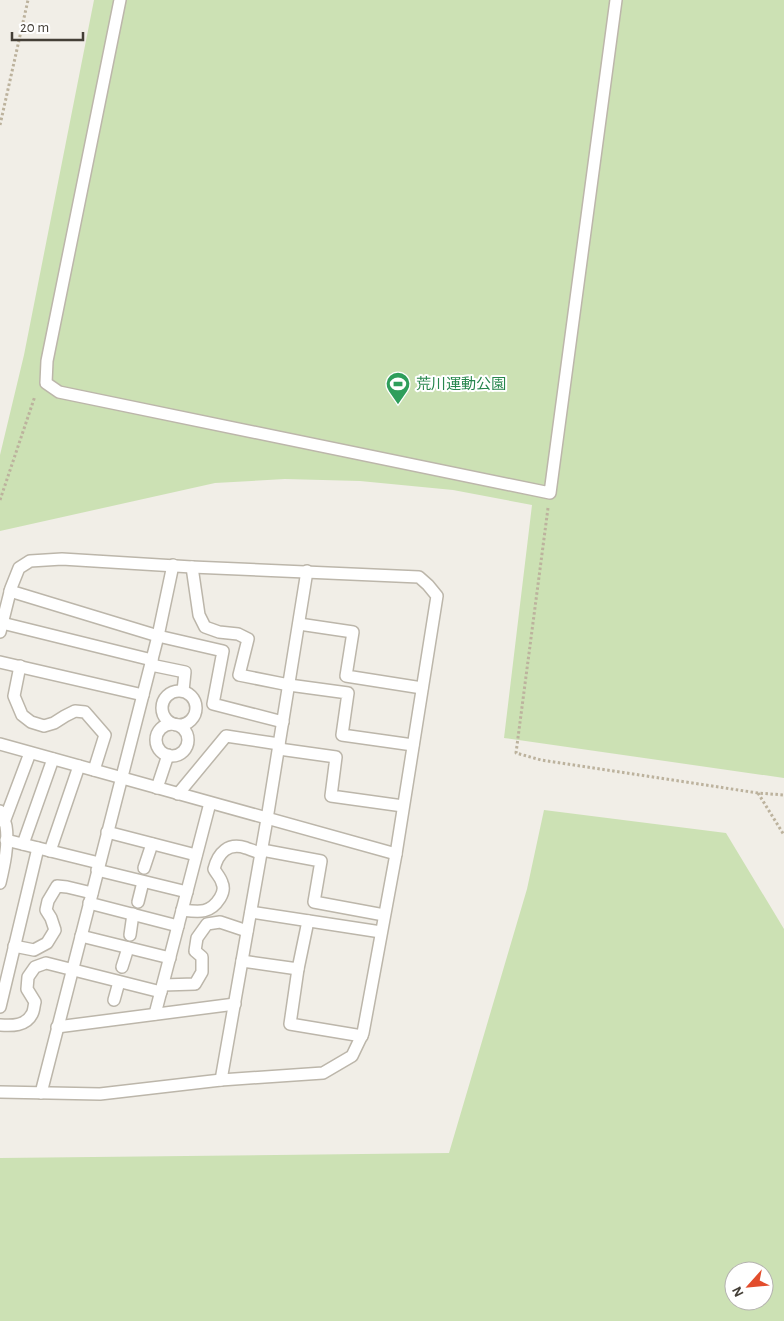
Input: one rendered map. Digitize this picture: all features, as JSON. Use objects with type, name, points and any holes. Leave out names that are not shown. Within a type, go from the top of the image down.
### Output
[{"type":"lane","points":[[120,0],[47,361],[46,383],[59,392],[550,493],[616,0]]},
{"type":"lane","points":[[0,1092],[100,1094],[221,1080],[323,1073],[352,1056],[362,1036],[396,854],[437,596],[419,576],[62,559],[30,561],[19,568],[10,591],[1,628],[185,672],[183,691]]},
{"type":"lane","points":[[41,1092],[158,636],[172,565]]},
{"type":"lane","points":[[192,566],[199,615],[205,627],[219,632],[238,634],[248,639],[238,675],[289,685],[348,693],[342,734],[413,745]]},
{"type":"lane","points":[[221,1080],[267,819],[307,571]]},
{"type":"lane","points":[[10,591],[158,636],[223,652],[213,704],[283,722]]},
{"type":"lane","points":[[298,624],[353,632],[346,676],[422,688]]},
{"type":"lane","points":[[0,662],[143,695]]},
{"type":"lane","points":[[20,666],[14,696],[22,714],[26,718],[31,722],[44,726],[75,711],[85,712],[105,735],[94,770]]},
{"type":"lane","points":[[178,794],[226,736],[336,757],[331,796],[403,806]]},
{"type":"lane","points":[[0,744],[396,854]]},
{"type":"lane","points":[[0,883],[6,862],[6,826],[2,817],[30,753]]},
{"type":"lane","points":[[157,788],[168,755]]},
{"type":"lane","points":[[23,844],[53,759]]},
{"type":"lane","points":[[50,851],[80,766]]},
{"type":"lane","points":[[155,1014],[210,803]]},
{"type":"lane","points":[[107,832],[196,855]]},
{"type":"lane","points":[[6,840],[50,851],[143,882],[186,892]]},
{"type":"lane","points":[[144,868],[152,844]]},
{"type":"lane","points":[[182,910],[197,912],[211,909],[217,903],[223,894],[223,884],[214,869],[216,860],[221,853],[239,846],[257,852],[321,860],[314,902],[384,915]]},
{"type":"lane","points":[[0,1007],[38,848]]},
{"type":"lane","points":[[138,902],[143,882]]},
{"type":"lane","points":[[14,946],[34,950],[46,943],[55,930],[52,918],[46,910],[48,901],[57,886],[133,914],[178,926]]},
{"type":"lane","points":[[251,912],[382,932]]},
{"type":"lane","points":[[130,935],[133,914]]},
{"type":"lane","points":[[308,921],[298,969],[290,1024],[362,1036]]},
{"type":"lane","points":[[0,1025],[12,1026],[23,1023],[32,1014],[35,1002],[27,990],[28,977],[35,967],[46,963],[119,982],[162,989],[195,984],[202,972],[202,957],[195,951],[197,938],[207,924],[220,922],[247,931]]},
{"type":"lane","points":[[81,936],[170,958]]},
{"type":"lane","points":[[122,967],[128,948]]},
{"type":"lane","points":[[242,961],[298,969]]},
{"type":"lane","points":[[114,1000],[119,982]]},
{"type":"lane","points":[[57,1027],[235,1004]]},
{"type":"path","points":[[0,125],[28,0]]},
{"type":"path","points":[[0,500],[34,397],[46,383]]},
{"type":"path","points":[[550,493],[516,753],[541,760],[758,793],[784,795]]},
{"type":"path","points":[[758,793],[784,835]]},
{"type":"green space","name":"荒川運動公園","points":[[94,0],[784,0],[784,778],[504,738],[532,505],[453,490],[360,481],[285,479],[215,483],[0,531],[0,455],[24,355]]},
{"type":"green space","points":[[544,810],[726,833],[784,929],[784,1321],[0,1321],[0,1158],[449,1153],[527,889]]},
{"type":"place","name":"荒川運動公園","points":[[398,405]]}]
